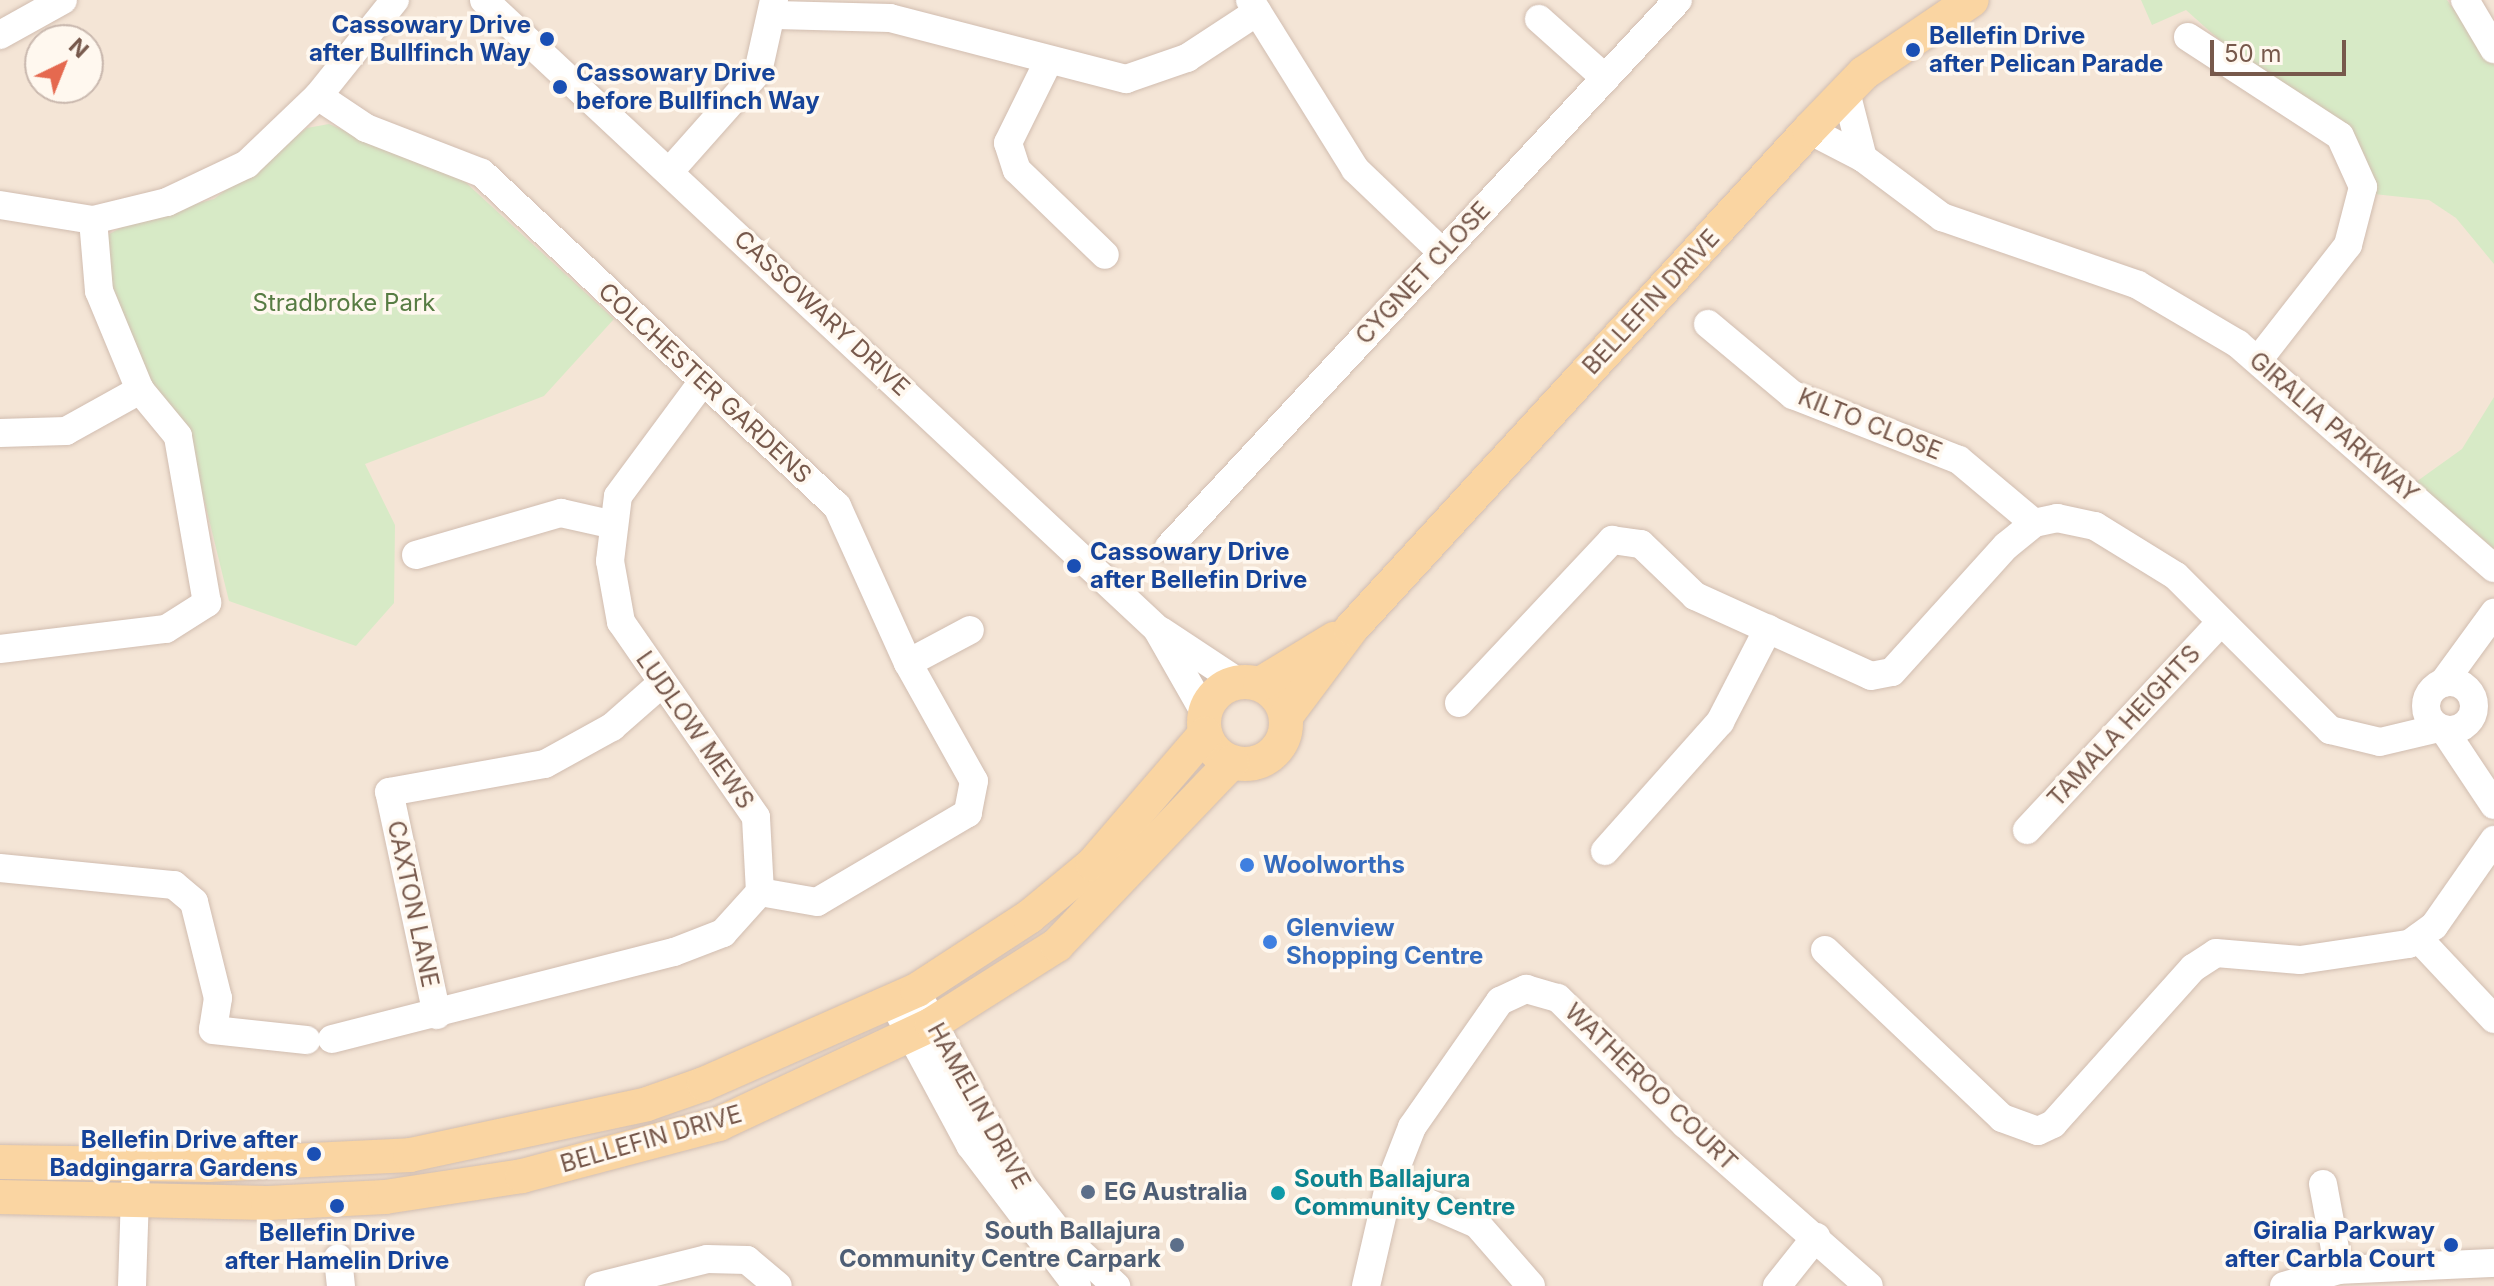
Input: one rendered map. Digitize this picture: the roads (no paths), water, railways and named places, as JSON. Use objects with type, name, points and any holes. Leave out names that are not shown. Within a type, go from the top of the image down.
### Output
[{"type":"main road","name":"BELLEFIN DRIVE","points":[[1286,716],[1351,629],[1809,130],[1846,92],[1972,0]]},
{"type":"main road","name":"BELLEFIN DRIVE","points":[[1249,683],[1351,629]]},
{"type":"main road","points":[[1249,683],[1275,693],[1286,716],[1281,745],[1268,758],[1232,762],[1205,724],[1217,692],[1249,683]]},
{"type":"main road","name":"BELLEFIN DRIVE","points":[[0,1162],[136,1163],[410,1155],[647,1104],[904,995],[1069,888],[1205,724]]},
{"type":"main road","name":"BELLEFIN DRIVE","points":[[0,1197],[136,1200],[385,1197],[522,1176],[719,1124],[920,1030],[1083,924],[1232,762]]},
{"type":"street","points":[[0,35],[63,0]]},
{"type":"street","points":[[0,205],[93,220],[167,202],[247,164],[318,96],[395,0]]},
{"type":"street","name":"CASSOWARY DRIVE","points":[[484,0],[1157,629],[1249,683]]},
{"type":"street","name":"CYGNET CLOSE","points":[[1169,547],[1678,0]]},
{"type":"street","points":[[2465,0],[2494,49]]},
{"type":"street","points":[[670,171],[758,72],[775,8],[890,18],[1047,64],[1126,79],[1187,58],[1254,6],[1355,169],[1442,252]]},
{"type":"street","points":[[1539,19],[1605,78]]},
{"type":"street","points":[[2188,37],[2340,136],[2363,187],[2348,245],[2259,359]]},
{"type":"street","points":[[1047,64],[1008,143],[1017,170],[1105,255]]},
{"type":"street","points":[[1846,92],[1863,158]]},
{"type":"street","name":"COLCHESTER GARDENS","points":[[318,96],[366,128],[482,173],[837,506],[908,663],[974,781],[968,813],[817,902],[760,892]]},
{"type":"street","name":"GIRALIA PARKWAY","points":[[1809,130],[1863,158],[1942,217],[2138,285],[2259,359],[2494,568]]},
{"type":"street","points":[[0,649],[166,629],[207,603],[178,436],[140,390],[99,291],[93,220]]},
{"type":"street","name":"KILTO CLOSE","points":[[1708,324],[1793,395],[1959,460],[2034,523]]},
{"type":"street","name":"LUDLOW MEWS","points":[[703,381],[618,496],[610,561],[621,622],[661,684],[756,817],[760,892]]},
{"type":"street","points":[[0,433],[66,431],[140,390]]},
{"type":"street","points":[[416,555],[561,513],[614,525]]},
{"type":"street","points":[[1459,703],[1612,540],[1641,544],[1695,596],[1871,676],[1892,672],[2034,523],[2057,518],[2095,526],[2176,576],[2330,730],[2364,741],[2397,737],[2436,722],[2461,695]]},
{"type":"street","points":[[2469,764],[2461,695],[2473,651],[2494,613]]},
{"type":"street","name":"TAMALA HEIGHTS","points":[[2027,830],[2221,622]]},
{"type":"street","name":"CASSOWARY DRIVE","points":[[1157,629],[1205,724]]},
{"type":"street","points":[[1605,851],[1720,722],[1768,629]]},
{"type":"street","points":[[908,663],[970,630]]},
{"type":"street","name":"CAXTON LANE","points":[[437,1015],[389,792],[545,764],[612,727],[661,684]]},
{"type":"street","points":[[2436,722],[2465,726],[2461,695]]},
{"type":"street","points":[[2436,722],[2469,764],[2494,805]]},
{"type":"street","points":[[1825,950],[2002,1118],[2038,1131],[2053,1124],[2193,968],[2216,953],[2300,960],[2418,938],[2494,840]]},
{"type":"street","points":[[0,868],[174,885],[194,902],[218,998],[213,1030],[319,1040],[437,1015],[698,943],[723,933],[760,892]]},
{"type":"street","points":[[2418,938],[2494,1019]]},
{"type":"street","name":"WATHEROO COURT","points":[[1366,1286],[1389,1186],[1412,1127],[1500,1001],[1526,989],[1558,998],[1685,1124],[1869,1286]]},
{"type":"street","name":"HAMELIN DRIVE","points":[[904,995],[1009,1205],[1077,1286]]},
{"type":"street","name":"HAMELIN DRIVE","points":[[920,1030],[1014,1175],[1062,1236],[1116,1286]]},
{"type":"street","points":[[132,1286],[136,1163]]},
{"type":"street","points":[[2323,1184],[2339,1270]]},
{"type":"street","points":[[1389,1186],[1477,1224],[1531,1286]]},
{"type":"street","points":[[1777,1286],[1816,1237]]},
{"type":"street","points":[[599,1286],[642,1280],[707,1259],[747,1260],[778,1286]]},
{"type":"street","points":[[2284,1286],[2339,1270],[2494,1263]]},
{"type":"place","name":"Cassowary Drive after Bullfinch Way","points":[[547,39]]},
{"type":"place","name":"Bellefin Drive after Pelican Parade","points":[[1913,50]]},
{"type":"place","name":"Cassowary Drive before Bullfinch Way","points":[[560,87]]},
{"type":"place","name":"Cassowary Drive after Bellefin Drive","points":[[1074,566]]},
{"type":"place","name":"Woolworths","points":[[1247,865]]},
{"type":"place","name":"Glenview Shopping Centre","points":[[1270,942]]},
{"type":"place","name":"Bellefin Drive after Badgingarra Gardens","points":[[314,1154]]},
{"type":"place","name":"EG Australia","points":[[1088,1192]]},
{"type":"place","name":"South Ballajura Community Centre","points":[[1278,1193]]},
{"type":"place","name":"Bellefin Drive after Hamelin Drive","points":[[337,1206]]},
{"type":"place","name":"South Ballajura Community Centre Carpark","points":[[1177,1245]]},
{"type":"place","name":"Giralia Parkway after Carbla Court","points":[[2451,1245]]},
{"type":"park label","name":"Stradbroke Park","points":[[344,303]]}]
